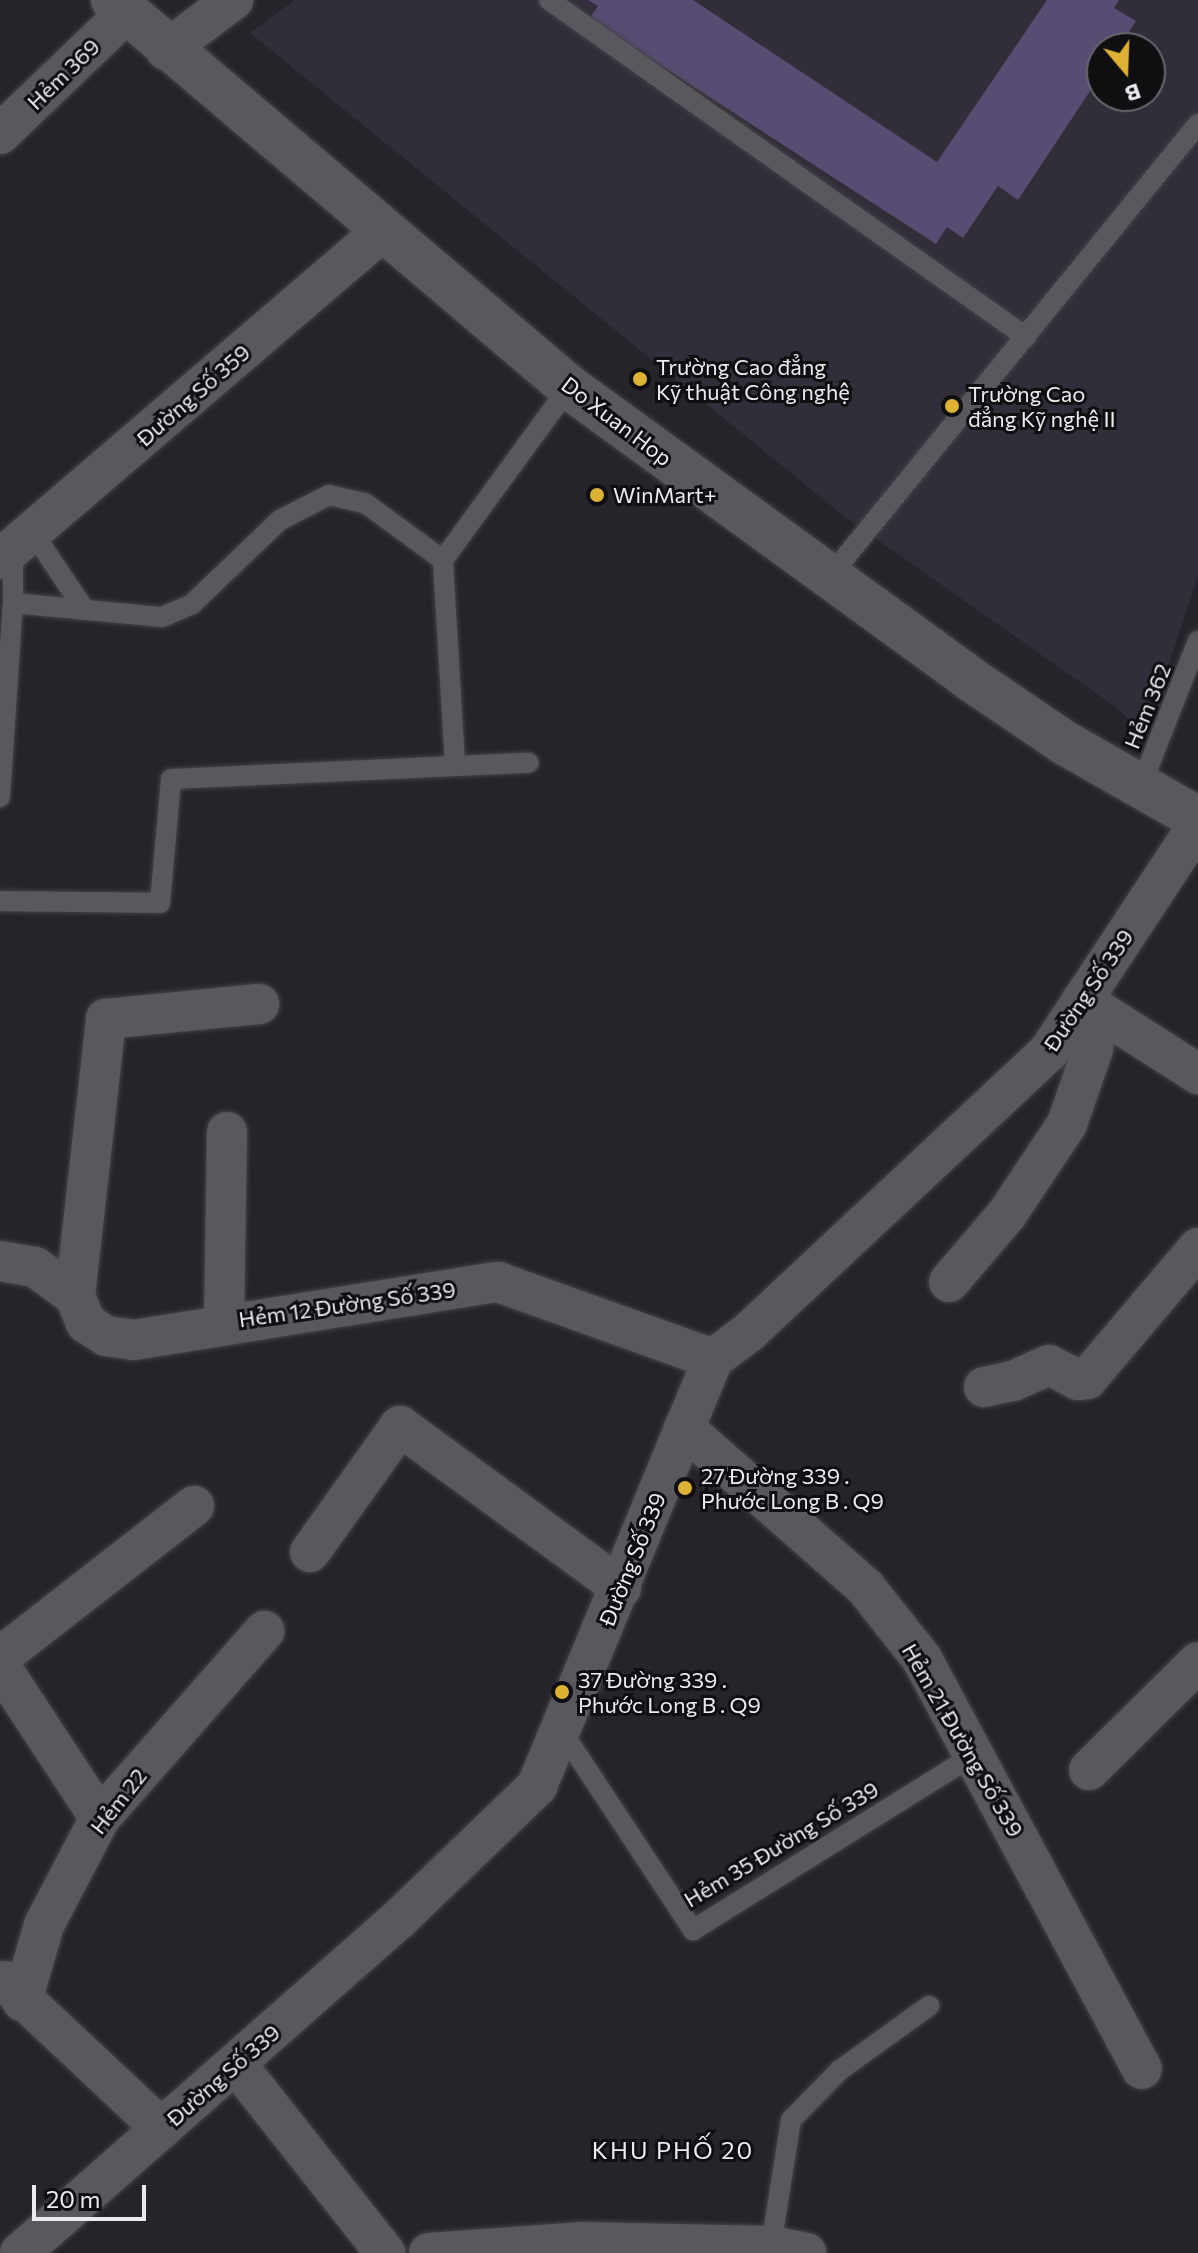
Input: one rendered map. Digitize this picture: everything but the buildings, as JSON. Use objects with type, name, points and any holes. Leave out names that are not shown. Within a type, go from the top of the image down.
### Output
[{"type":"main road","name":"Do Xuan Hop","points":[[119,7],[166,50],[385,229],[569,387],[981,686],[1198,822]]},
{"type":"street","points":[[166,50],[233,0]]},
{"type":"street","name":"Hẻm 369","points":[[0,134],[119,7]]},
{"type":"street","name":"Đường Số 359","points":[[15,547],[385,229]]},
{"type":"street","name":"Đường Số 339","points":[[20,2253],[399,1919],[537,1786],[713,1359],[749,1332],[1049,1051],[1090,1005],[1198,822]]},
{"type":"street","points":[[75,1296],[106,1019],[259,1004]]},
{"type":"street","points":[[1090,1005],[1198,1074]]},
{"type":"street","points":[[949,1282],[1007,1214],[1067,1124],[1093,1049],[1090,1005]]},
{"type":"street","points":[[224,1322],[227,1132]]},
{"type":"street","points":[[984,1387],[1013,1381],[1049,1365],[1078,1380],[1087,1379],[1198,1248]]},
{"type":"street","name":"Hẻm 12 Đường Số 339","points":[[0,1261],[35,1267],[75,1296],[86,1323],[106,1336],[134,1340],[224,1322],[498,1282],[713,1359]]},
{"type":"street","points":[[310,1552],[400,1426],[621,1588]]},
{"type":"street","name":"Hẻm 21 Đường Số 339","points":[[684,1428],[865,1587],[922,1659],[1142,2069]]},
{"type":"street","points":[[0,1657],[194,1506]]},
{"type":"street","name":"Hẻm 22","points":[[11,1989],[100,1818],[264,1631]]},
{"type":"street","points":[[1089,1770],[1198,1662]]},
{"type":"street","points":[[0,1666],[100,1818]]},
{"type":"street","points":[[11,1989],[162,2129]]},
{"type":"street","points":[[236,2064],[385,2253]]},
{"type":"street","points":[[429,2253],[581,2242],[637,2248],[796,2251]]},
{"type":"lane","points":[[549,0],[1026,337]]},
{"type":"lane","points":[[830,576],[1198,124]]},
{"type":"lane","points":[[455,764],[443,560],[569,387]]},
{"type":"lane","points":[[13,603],[162,617],[192,604],[280,520],[329,495],[365,503],[443,560]]},
{"type":"lane","points":[[0,797],[15,547]]},
{"type":"lane","points":[[15,547],[84,609]]},
{"type":"lane","name":"Hẻm 362","points":[[1140,788],[1198,641]]},
{"type":"lane","points":[[0,901],[160,903],[171,779],[529,763]]},
{"type":"lane","name":"Hẻm 35 Đường Số 339","points":[[561,1730],[693,1930],[974,1755]]},
{"type":"lane","points":[[796,2251],[791,2120],[840,2070],[929,2006]]},
{"type":"shaded area","name":"Trường Cao đẳng Kỹ nghệ II","points":[[295,0],[1198,0],[1198,576],[1145,735],[1117,708],[845,517],[250,33]]},
{"type":"place","name":"Trường Cao đẳng Kỹ thuật Công nghệ","points":[[640,379]]},
{"type":"place","name":"Trường Cao đẳng Kỹ nghệ II","points":[[952,406]]},
{"type":"place","name":"WinMart+","points":[[597,495]]},
{"type":"place","name":"27 Đường 339 . Phước Long B . Q9","points":[[685,1488]]},
{"type":"place","name":"37 Đường 339 . Phước Long B . Q9","points":[[562,1692]]},
{"type":"district","name":"KHU PHỐ 20","points":[[673,2150]]}]
